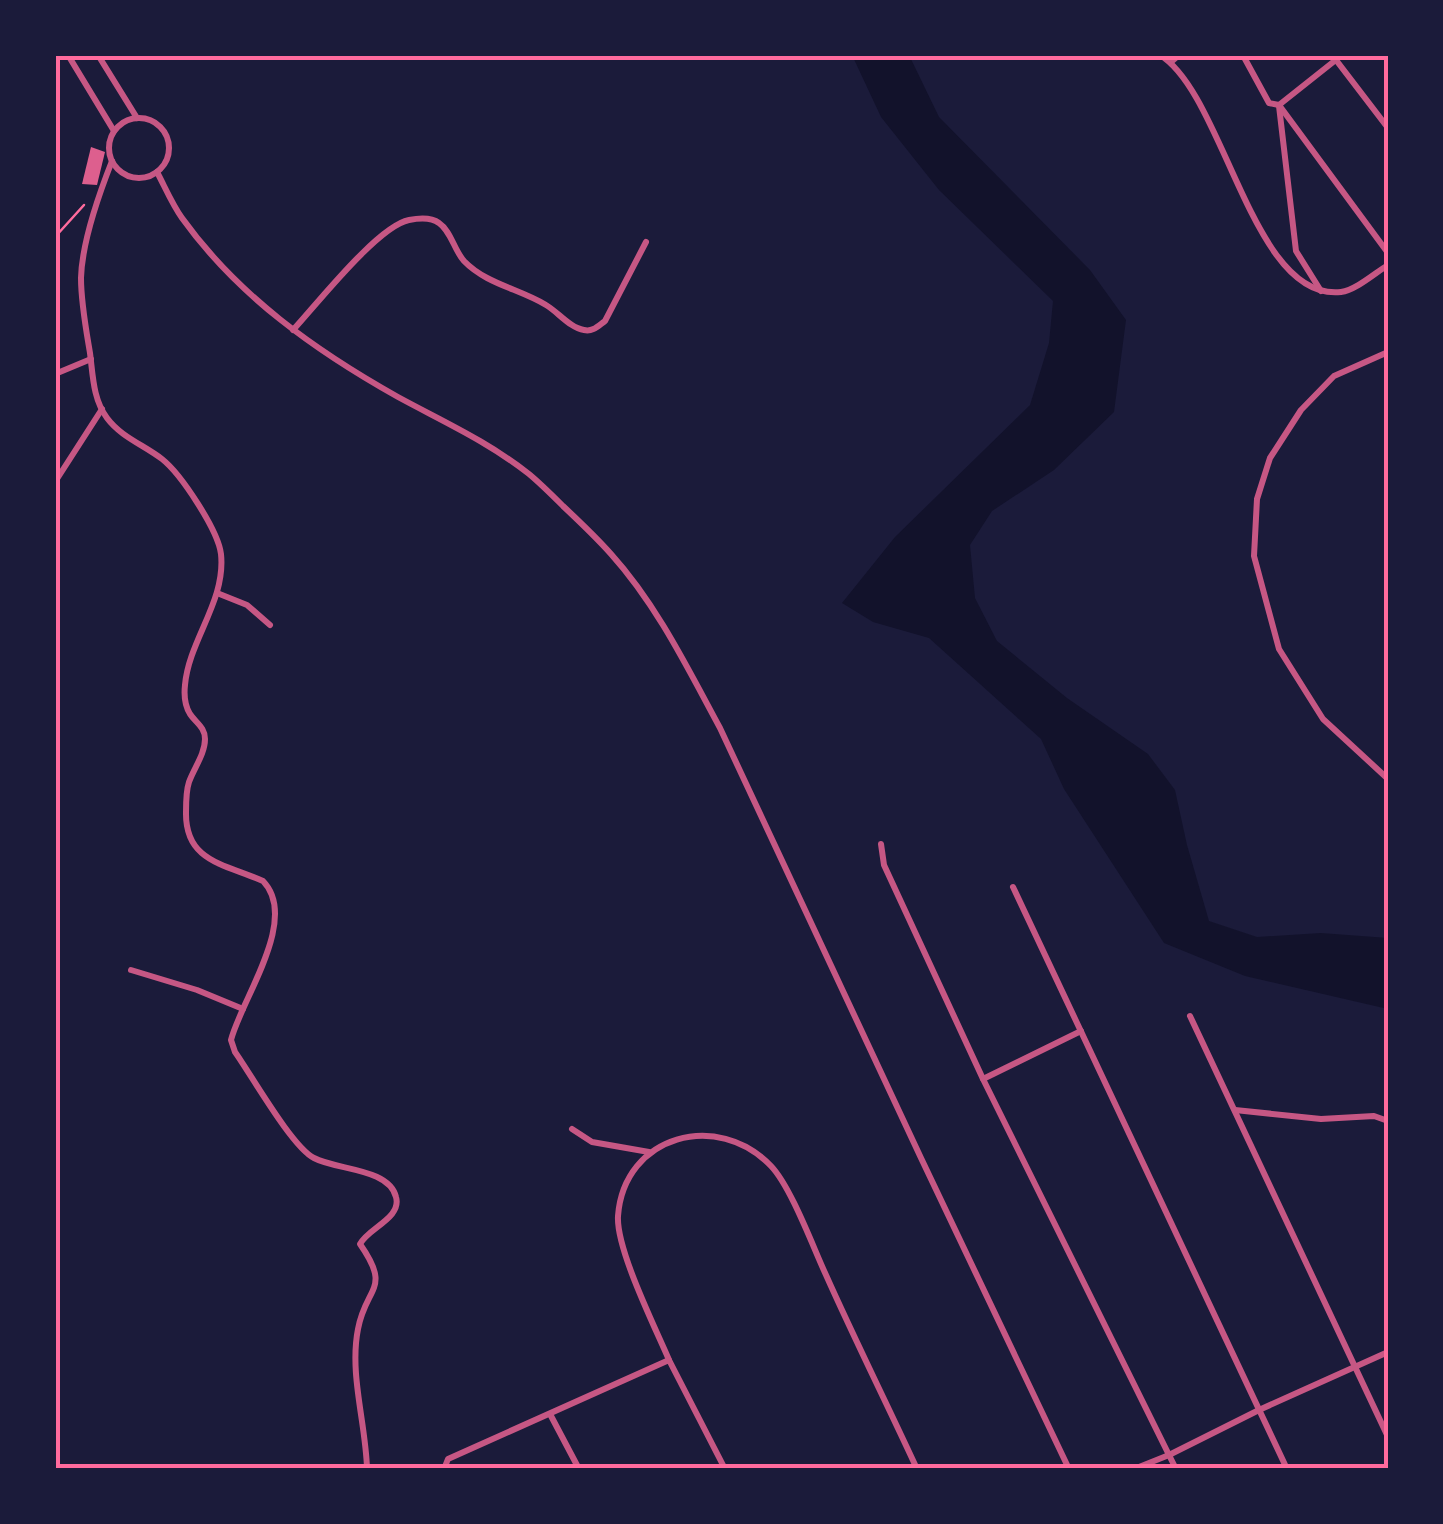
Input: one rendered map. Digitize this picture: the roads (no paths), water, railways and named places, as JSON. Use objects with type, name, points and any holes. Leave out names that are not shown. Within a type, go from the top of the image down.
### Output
[{"type":"street","points":[[68,55],[114,130]]},
{"type":"street","points":[[98,55],[137,118]]},
{"type":"street","points":[[1160,55],[1172,62],[1190,88],[1270,246],[1292,275],[1321,291],[1345,292],[1388,265]]},
{"type":"street","points":[[1172,62],[1179,55]]},
{"type":"street","points":[[1279,105],[1339,58],[1388,128]]},
{"type":"street","points":[[1245,59],[1269,103],[1279,105],[1388,253]]},
{"type":"street","points":[[1279,105],[1296,251],[1321,291]]},
{"type":"street","points":[[137,118],[155,122],[167,137],[168,156],[157,172],[141,178],[117,168],[109,141],[114,130],[137,118]]},
{"type":"street","points":[[112,161],[86,244],[81,278],[92,379],[102,409],[116,428],[178,474],[217,538],[221,552],[217,593],[184,687],[190,714],[204,728],[205,737],[188,784],[187,833],[203,855],[263,880],[274,902],[268,948],[230,1040],[295,1141],[309,1156],[382,1179],[397,1200],[390,1217],[360,1244],[373,1262],[376,1281],[361,1317],[355,1354],[367,1469]]},
{"type":"street","points":[[157,172],[180,216],[249,293],[337,362],[470,433],[530,475],[613,556],[643,596],[720,728],[1069,1469]]},
{"type":"street","points":[[293,330],[373,243],[390,227],[408,220],[437,221],[470,266],[492,281],[545,304],[583,330],[593,330],[605,321],[646,242]]},
{"type":"street","points":[[1388,352],[1334,376],[1301,410],[1270,458],[1257,499],[1254,556],[1279,650],[1323,720],[1388,779]]},
{"type":"street","points":[[55,374],[90,359]]},
{"type":"street","points":[[55,482],[102,409]]},
{"type":"street","points":[[217,593],[247,605],[270,625]]},
{"type":"street","points":[[882,844],[884,865],[983,1079],[1176,1469]]},
{"type":"street","points":[[1014,888],[1287,1469]]},
{"type":"street","points":[[131,970],[243,1009]]},
{"type":"street","points":[[1190,1016],[1388,1437]]},
{"type":"street","points":[[983,1079],[1082,1030]]},
{"type":"street","points":[[1234,1110],[1320,1119],[1374,1116],[1388,1121]]},
{"type":"street","points":[[572,1129],[592,1142],[650,1152]]},
{"type":"street","points":[[725,1469],[668,1360],[620,1242],[618,1216],[636,1168],[650,1152],[686,1137],[724,1137],[750,1148],[774,1168],[917,1469]]},
{"type":"street","points":[[1134,1469],[1388,1352]]},
{"type":"street","points":[[444,1469],[448,1459],[668,1360]]},
{"type":"street","points":[[550,1414],[579,1469]]}]
